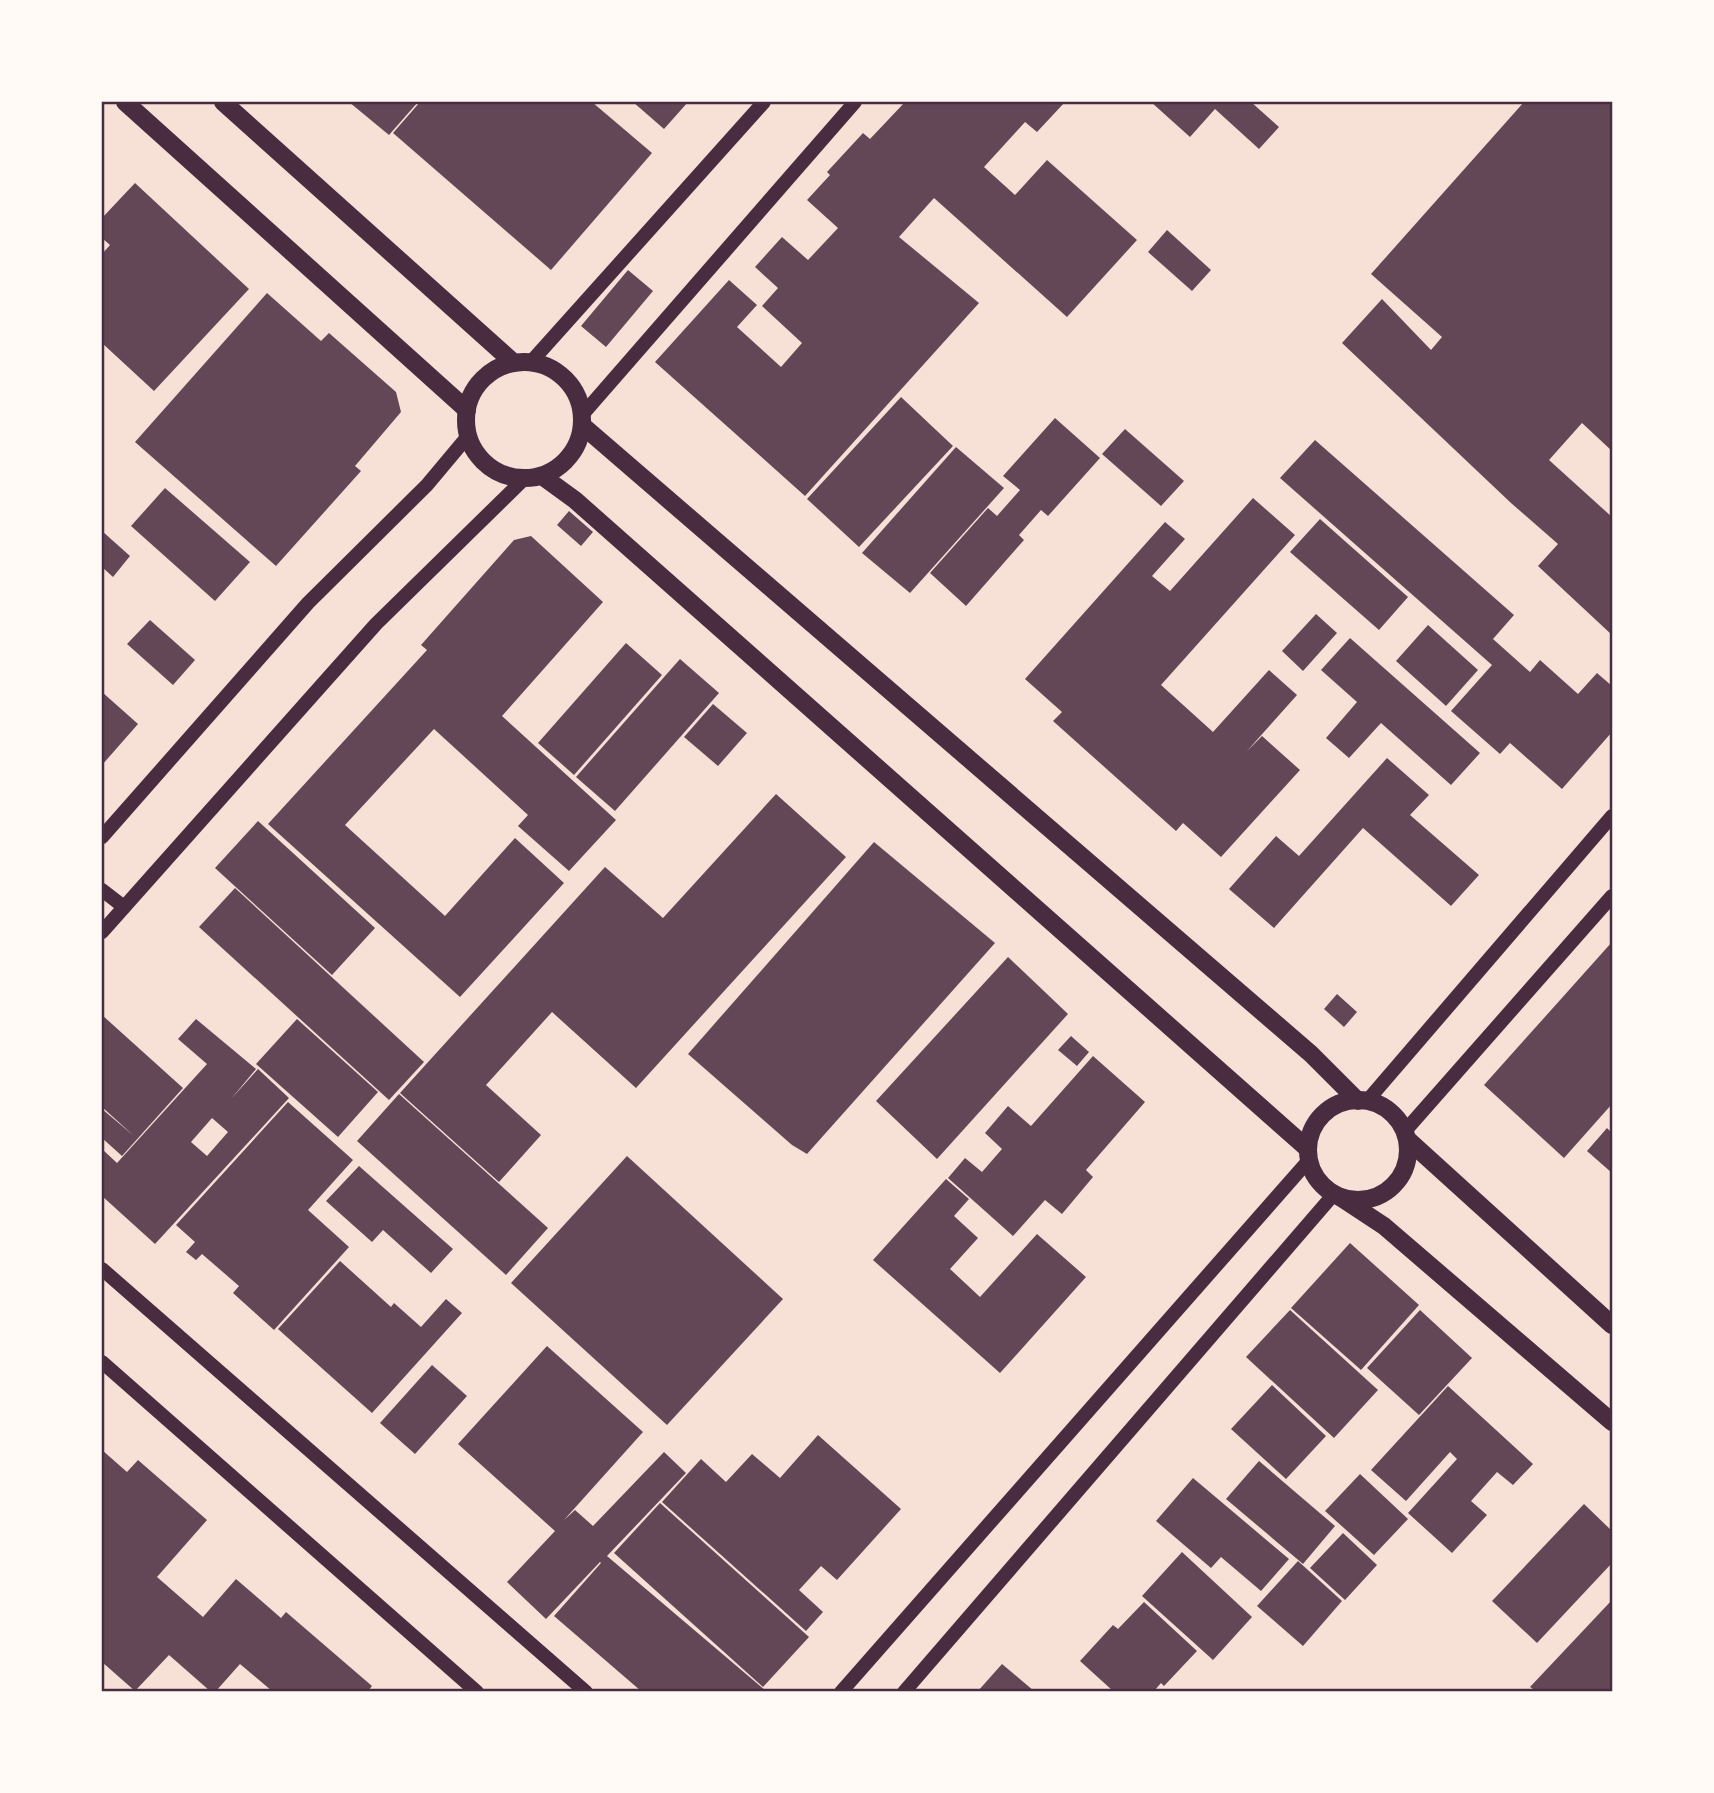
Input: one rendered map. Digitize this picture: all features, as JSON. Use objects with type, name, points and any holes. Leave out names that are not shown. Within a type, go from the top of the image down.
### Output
[{"type":"main road","points":[[125,102],[467,410]]},
{"type":"main road","points":[[102,932],[376,624],[534,477],[562,465],[570,457],[576,447],[583,420],[580,401],[566,379],[556,371],[522,362],[223,102]]},
{"type":"main road","points":[[764,102],[522,362],[486,376],[474,391],[467,410],[468,436],[478,456],[504,475],[534,477],[575,500],[1309,1155],[1318,1180],[1384,1226],[1612,1422]]},
{"type":"main road","points":[[583,420],[855,102]]},
{"type":"main road","points":[[583,420],[1362,1101],[1390,1111],[1401,1123],[1406,1135],[1406,1166],[1400,1178],[1391,1188],[1367,1200],[1353,1200],[1337,1195]]},
{"type":"main road","points":[[102,837],[308,603],[427,485],[468,436]]},
{"type":"main road","points":[[841,1692],[1309,1155],[1315,1125],[1326,1112],[1341,1104],[1362,1101],[1612,816]]},
{"type":"main road","points":[[102,890],[124,907]]},
{"type":"main road","points":[[1406,1135],[1612,896]]},
{"type":"main road","points":[[1406,1135],[1612,1325]]},
{"type":"main road","points":[[904,1692],[1337,1195]]},
{"type":"main road","points":[[102,1269],[586,1692]]},
{"type":"main road","points":[[102,1362],[477,1692]]},
{"type":"building","points":[[349,102],[418,102],[389,135]]},
{"type":"building","points":[[420,102],[592,102],[652,153],[551,270],[393,133]]},
{"type":"building","points":[[633,102],[688,102],[664,129]]},
{"type":"building","points":[[905,102],[1065,102],[1037,132],[1025,122],[984,167],[1015,195],[1047,160],[1137,240],[1067,317],[934,198],[899,237],[979,303],[805,496],[655,362],[729,280],[757,305],[737,327],[781,367],[802,343],[762,306],[778,288],[755,267],[782,237],[808,260],[838,228],[807,200],[830,175],[827,172],[863,133],[870,139]]},
{"type":"building","points":[[1151,102],[1251,102],[1279,127],[1259,149],[1215,109],[1190,137]]},
{"type":"building","points":[[1524,102],[1612,102],[1612,451],[1582,423],[1549,460],[1612,517],[1612,635],[1538,566],[1558,544],[1342,343],[1382,299],[1431,350],[1442,337],[1371,274]]},
{"type":"building","points":[[135,183],[249,289],[154,391],[102,343],[102,254],[110,245],[102,238],[102,218]]},
{"type":"building","points":[[1167,230],[1211,270],[1192,291],[1148,252]]},
{"type":"building","points":[[628,270],[653,291],[606,347],[581,326]]},
{"type":"building","points":[[267,293],[321,341],[329,333],[396,392],[401,412],[355,466],[361,471],[276,566],[135,442]]},
{"type":"building","points":[[901,397],[953,446],[859,547],[807,499]]},
{"type":"building","points":[[1055,418],[1100,458],[1048,516],[1041,510],[1019,535],[1024,540],[966,606],[930,573],[988,508],[997,516],[1020,490],[1003,476]]},
{"type":"building","points":[[1125,429],[1184,481],[1161,506],[1102,454]]},
{"type":"building","points":[[1315,440],[1514,615],[1493,639],[1530,672],[1540,660],[1578,694],[1597,673],[1612,686],[1612,732],[1562,789],[1510,743],[1500,754],[1451,711],[1492,665],[1280,478]]},
{"type":"building","points":[[956,447],[1004,488],[910,593],[862,553]]},
{"type":"building","points":[[165,488],[250,562],[215,601],[131,526]]},
{"type":"building","points":[[1253,498],[1295,535],[1161,685],[1213,732],[1269,670],[1297,695],[1247,751],[1262,736],[1300,770],[1221,857],[1183,823],[1176,831],[1053,721],[1062,712],[1025,679],[1165,522],[1185,539],[1152,576],[1170,591]]},
{"type":"building","points":[[569,511],[593,532],[581,546],[557,525]]},
{"type":"building","points":[[1320,519],[1408,597],[1379,630],[1290,552]]},
{"type":"building","points":[[102,531],[130,556],[113,577],[102,567]]},
{"type":"building","points":[[531,536],[603,602],[502,716],[616,820],[569,871],[518,826],[528,815],[434,729],[345,825],[445,916],[515,838],[564,883],[460,997],[268,824],[427,650],[421,645],[514,540]]},
{"type":"building","points":[[1316,614],[1337,633],[1303,671],[1282,651]]},
{"type":"building","points":[[150,620],[195,660],[173,685],[127,644]]},
{"type":"building","points":[[1428,625],[1478,670],[1446,706],[1396,661]]},
{"type":"building","points":[[1350,638],[1480,753],[1451,785],[1381,723],[1349,758],[1326,738],[1357,702],[1321,670]]},
{"type":"building","points":[[626,643],[662,675],[574,775],[538,743]]},
{"type":"building","points":[[680,659],[719,693],[615,811],[576,777]]},
{"type":"building","points":[[102,692],[138,724],[102,765]]},
{"type":"building","points":[[713,704],[747,733],[718,766],[684,737]]},
{"type":"building","points":[[1387,758],[1429,795],[1410,815],[1479,875],[1451,906],[1363,828],[1274,928],[1229,889],[1276,836],[1299,856]]},
{"type":"building","points":[[776,794],[846,857],[636,1088],[552,1012],[486,1085],[541,1135],[499,1182],[400,1093],[605,867],[663,918]]},
{"type":"building","points":[[258,821],[375,928],[332,975],[215,868]]},
{"type":"building","points":[[874,842],[995,943],[807,1154],[792,1145],[688,1054]]},
{"type":"building","points":[[235,888],[424,1062],[389,1100],[199,927]]},
{"type":"building","points":[[1612,942],[1612,1104],[1564,1158],[1484,1085]]},
{"type":"building","points":[[1008,957],[1068,1014],[937,1159],[876,1101]]},
{"type":"building","points":[[1337,994],[1357,1012],[1344,1027],[1324,1009]]},
{"type":"building","points":[[102,1015],[183,1088],[122,1156],[102,1138],[102,1109],[134,1136],[102,1107]]},
{"type":"building","points":[[196,1019],[256,1069],[231,1099],[258,1069],[289,1098],[155,1244],[102,1196],[102,1149],[117,1163],[207,1064],[178,1039]],"holes":[[[212,1118],[228,1132],[207,1156],[191,1142]]]},
{"type":"building","points":[[297,1019],[378,1092],[338,1137],[256,1064]]},
{"type":"building","points":[[1071,1036],[1089,1052],[1077,1066],[1058,1050]]},
{"type":"building","points":[[1093,1056],[1145,1102],[1086,1170],[1093,1177],[1062,1214],[1045,1200],[1013,1236],[948,1178],[965,1158],[982,1172],[1002,1149],[985,1133],[1008,1106],[1031,1126]]},
{"type":"building","points":[[399,1094],[548,1228],[506,1275],[357,1141]]},
{"type":"building","points":[[288,1102],[353,1160],[308,1210],[349,1247],[274,1330],[233,1293],[239,1286],[202,1254],[196,1260],[186,1252],[195,1242],[176,1225]]},
{"type":"building","points":[[1607,1128],[1612,1133],[1612,1173],[1587,1151]]},
{"type":"building","points":[[627,1156],[783,1299],[667,1425],[511,1283]]},
{"type":"building","points":[[359,1166],[453,1249],[431,1273],[383,1230],[372,1242],[326,1201]]},
{"type":"building","points":[[946,1179],[969,1199],[954,1216],[978,1238],[950,1269],[980,1297],[1037,1234],[1086,1277],[1000,1373],[873,1260]]},
{"type":"building","points":[[1350,1243],[1419,1305],[1361,1370],[1291,1308]]},
{"type":"building","points":[[340,1261],[391,1307],[394,1303],[421,1327],[446,1299],[462,1313],[372,1413],[278,1329]]},
{"type":"building","points":[[1290,1310],[1378,1390],[1334,1438],[1246,1357]]},
{"type":"building","points":[[1420,1310],[1472,1358],[1419,1415],[1367,1368]]},
{"type":"building","points":[[547,1346],[643,1432],[564,1520],[575,1510],[593,1526],[664,1452],[686,1473],[607,1556],[766,1691],[641,1691],[554,1616],[600,1562],[546,1619],[507,1582],[555,1531],[458,1444]]},
{"type":"building","points":[[432,1365],[467,1396],[415,1454],[380,1423]]},
{"type":"building","points":[[1272,1385],[1326,1436],[1286,1479],[1231,1429]]},
{"type":"building","points":[[1448,1386],[1533,1464],[1513,1485],[1497,1472],[1471,1501],[1487,1515],[1452,1553],[1408,1513],[1457,1459],[1450,1452],[1406,1501],[1371,1470]]},
{"type":"building","points":[[818,1435],[901,1509],[837,1580],[821,1566],[799,1590],[823,1612],[806,1631],[662,1502],[701,1459],[726,1482],[752,1454],[780,1478]]},
{"type":"building","points":[[102,1450],[127,1472],[138,1460],[207,1520],[157,1577],[203,1617],[236,1579],[281,1618],[286,1612],[372,1686],[368,1691],[272,1691],[240,1664],[216,1691],[210,1691],[169,1655],[135,1691],[102,1662]]},
{"type":"building","points":[[1259,1461],[1335,1526],[1303,1564],[1226,1499]]},
{"type":"building","points":[[1360,1474],[1408,1519],[1374,1555],[1325,1511]]},
{"type":"building","points":[[1193,1478],[1289,1559],[1261,1591],[1221,1557],[1211,1568],[1156,1521]]},
{"type":"building","points":[[660,1503],[809,1637],[763,1687],[614,1553]]},
{"type":"building","points":[[1584,1504],[1612,1531],[1612,1563],[1537,1643],[1492,1601]]},
{"type":"building","points":[[1343,1533],[1377,1565],[1345,1600],[1310,1568]]},
{"type":"building","points":[[1182,1552],[1252,1617],[1213,1660],[1142,1596]]},
{"type":"building","points":[[1298,1561],[1342,1601],[1303,1646],[1257,1606]]},
{"type":"building","points":[[1612,1600],[1612,1691],[1536,1691],[1530,1687]]},
{"type":"building","points":[[1144,1602],[1197,1651],[1164,1686],[1161,1683],[1154,1691],[1113,1691],[1080,1661],[1113,1625],[1118,1629]]},
{"type":"building","points":[[1002,1664],[1034,1691],[978,1691]]}]
